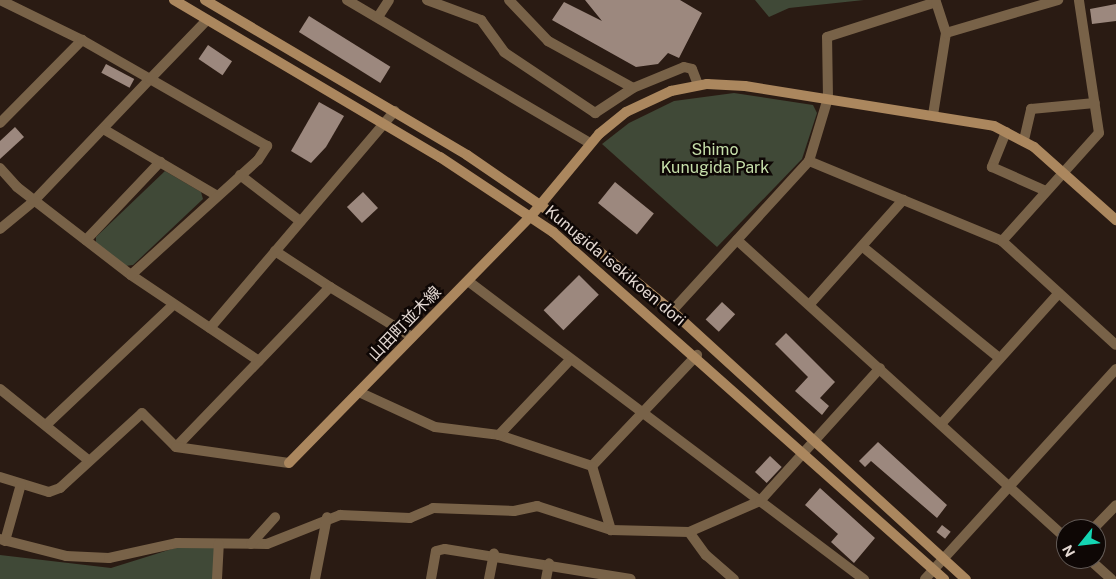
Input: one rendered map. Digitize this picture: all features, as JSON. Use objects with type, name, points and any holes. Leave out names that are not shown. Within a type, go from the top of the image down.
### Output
[{"type":"street","points":[[0,0],[82,40],[267,146],[240,175],[216,195],[132,275]]},
{"type":"street","name":"Kunugida isekikoen dori","points":[[174,0],[382,122],[531,216],[590,261],[697,355],[944,579]]},
{"type":"street","name":"Kunugida isekikoen dori","points":[[205,0],[395,112],[541,205],[672,311],[966,579]]},
{"type":"street","points":[[347,0],[590,144]]},
{"type":"street","points":[[378,18],[389,0]]},
{"type":"street","points":[[427,0],[481,20],[504,52],[595,113],[634,88],[684,67],[692,69],[698,85]]},
{"type":"street","points":[[510,0],[548,41],[634,88]]},
{"type":"street","points":[[946,33],[1058,0]]},
{"type":"street","points":[[1002,241],[1099,133],[1079,0]]},
{"type":"street","points":[[672,311],[809,161],[828,98],[831,74],[825,42],[830,34],[936,2],[946,33],[933,114]]},
{"type":"street","points":[[0,229],[34,201],[105,130],[150,79],[207,20]]},
{"type":"street","points":[[0,123],[82,40]]},
{"type":"street","name":"山田町並木線","points":[[176,447],[289,463],[361,392],[531,216],[590,144],[635,106],[698,85],[736,85],[933,114],[1006,132],[1024,140],[1116,220]]},
{"type":"street","points":[[1024,140],[1031,109],[1095,103]]},
{"type":"street","points":[[210,328],[382,122],[395,112]]},
{"type":"street","points":[[105,130],[216,195]]},
{"type":"street","points":[[1006,132],[992,167],[1046,191]]},
{"type":"street","points":[[809,161],[1002,241],[1116,345]]},
{"type":"street","points":[[86,240],[160,162]]},
{"type":"street","points":[[0,168],[34,201],[132,275],[173,305],[259,361]]},
{"type":"street","points":[[240,175],[300,221]]},
{"type":"street","points":[[810,304],[903,200]]},
{"type":"street","points":[[738,240],[1056,529]]},
{"type":"street","points":[[862,247],[999,358]]},
{"type":"street","points":[[275,251],[412,338]]},
{"type":"street","points":[[468,281],[569,361],[643,413],[864,579]]},
{"type":"street","points":[[0,478],[49,492],[60,488],[88,460],[142,413],[176,447],[330,287]]},
{"type":"street","points":[[941,424],[1059,293]]},
{"type":"street","points":[[46,425],[173,305]]},
{"type":"street","points":[[592,466],[697,355]]},
{"type":"street","points":[[499,435],[569,361]]},
{"type":"street","points":[[21,484],[3,540],[66,556],[109,558],[177,542],[267,544],[327,517],[410,518],[433,508],[514,511],[536,506],[611,530],[689,532],[760,501],[880,368]]},
{"type":"street","points":[[925,579],[1116,369]]},
{"type":"street","points":[[0,389],[88,460]]},
{"type":"street","points":[[361,392],[435,427],[499,435],[592,466]]},
{"type":"street","points":[[592,466],[611,530]]},
{"type":"street","points":[[1103,519],[1116,505]]},
{"type":"street","points":[[251,544],[275,517]]},
{"type":"street","points":[[316,579],[327,517]]},
{"type":"street","points":[[689,532],[706,554],[734,579]]},
{"type":"street","points":[[217,579],[219,544]]},
{"type":"street","points":[[431,579],[436,551],[494,553],[604,576],[632,579]]},
{"type":"street","points":[[489,579],[494,553]]},
{"type":"street","points":[[546,579],[549,563]]},
{"type":"street","points":[[1100,569],[1111,579]]},
{"type":"green space","points":[[755,0],[864,0],[789,8],[769,17]]},
{"type":"green space","name":"Shimo Kunugida Park","points":[[734,93],[813,105],[817,113],[802,159],[717,247],[602,144],[629,123],[674,101]]},
{"type":"green space","points":[[165,171],[201,192],[203,199],[133,265],[125,266],[96,243],[96,237]]},
{"type":"green space","points":[[215,547],[213,579],[0,579],[0,555],[111,568],[175,548]]},
{"type":"building","points":[[585,0],[680,0],[702,13],[679,58],[668,53],[658,64],[636,67],[552,20],[564,2],[602,21]]},
{"type":"building","points":[[1116,4],[1116,21],[1092,24],[1090,9]]},
{"type":"building","points":[[309,16],[390,67],[380,83],[299,32]]},
{"type":"building","points":[[208,45],[232,61],[223,75],[198,59]]},
{"type":"building","points":[[106,64],[134,79],[130,88],[101,73]]},
{"type":"building","points":[[319,102],[344,116],[326,147],[311,163],[291,151]]},
{"type":"building","points":[[15,127],[24,137],[0,159],[0,141]]},
{"type":"building","points":[[615,182],[654,213],[637,234],[598,203]]},
{"type":"building","points":[[363,192],[378,208],[362,223],[347,207]]},
{"type":"building","points":[[579,275],[599,295],[563,330],[544,310]]},
{"type":"building","points":[[722,302],[735,314],[719,332],[706,320]]},
{"type":"building","points":[[786,333],[835,382],[820,398],[829,406],[822,415],[795,391],[808,377],[775,344]]},
{"type":"building","points":[[878,442],[947,505],[937,518],[871,461],[865,467],[859,461]]},
{"type":"building","points":[[770,456],[782,467],[767,483],[755,472]]},
{"type":"building","points":[[820,488],[875,538],[854,563],[831,542],[838,534],[805,505]]},
{"type":"building","points":[[942,525],[951,532],[945,539],[936,532]]}]
